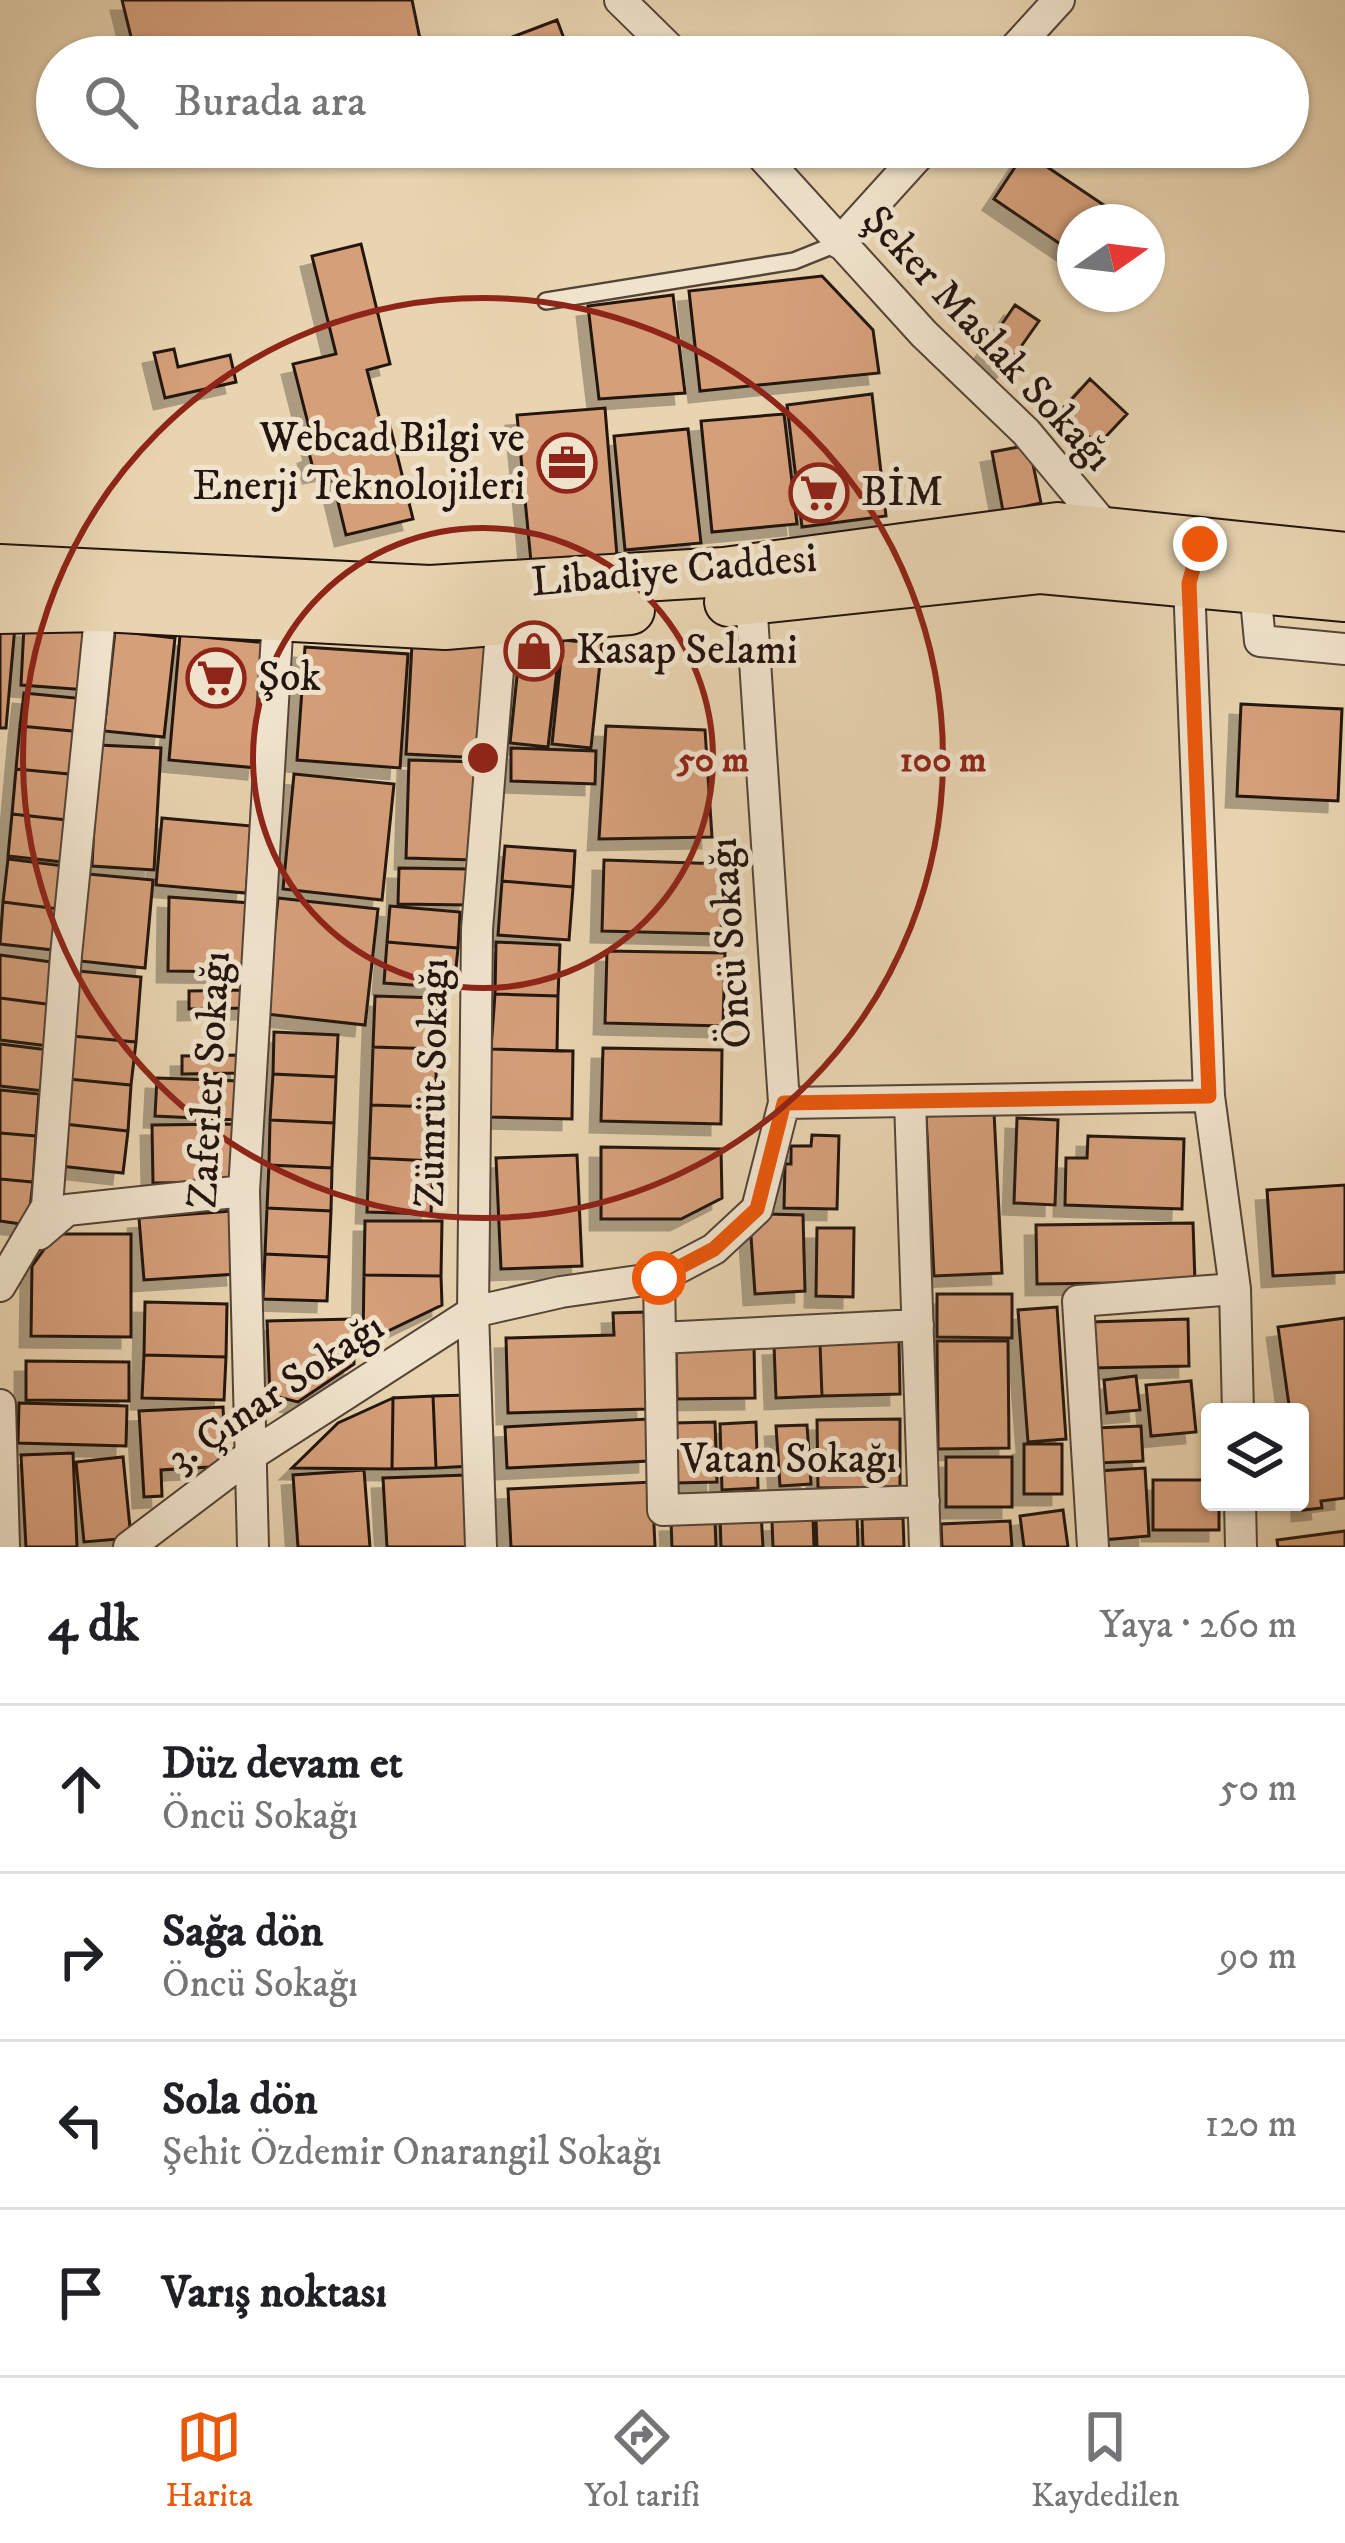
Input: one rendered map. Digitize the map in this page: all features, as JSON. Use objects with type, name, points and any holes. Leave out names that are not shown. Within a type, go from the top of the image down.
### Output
[{"type":"main road","name":"Libadiye Caddesi","points":[[0,609],[101,607],[445,625],[738,586],[1058,527],[1111,534],[1255,590],[1345,597]]},
{"type":"main road","name":"Libadiye Caddesi","points":[[0,569],[430,590],[738,586],[1345,557]]},
{"type":"street","points":[[620,0],[657,36]]},
{"type":"street","points":[[1026,36],[1059,0]]},
{"type":"street","name":"Şeker Maslak Sokağı","points":[[773,168],[924,334],[1026,432],[1111,534]]},
{"type":"street","points":[[839,243],[907,168]]},
{"type":"street","points":[[1194,564],[1209,1096],[1235,1289],[1238,1403]]},
{"type":"street","name":"Öncü Sokağı","points":[[473,1312],[560,1292],[659,1278],[714,1249],[757,1209],[784,1103],[738,586]]},
{"type":"street","points":[[1255,590],[1260,641],[1345,649]]},
{"type":"street","points":[[0,1288],[47,1206],[66,955],[101,607]]},
{"type":"street","name":"Zaferler Sokağı","points":[[253,1547],[244,1191],[278,617]]},
{"type":"street","name":"Zümrüt Sokağı","points":[[481,1547],[473,1312],[477,929],[502,620]]},
{"type":"street","name":"Öncü Sokağı","points":[[784,1103],[1209,1096]]},
{"type":"street","points":[[910,1100],[925,1547]]},
{"type":"street","points":[[0,1288],[24,1268],[42,1228],[67,1210],[244,1191]]},
{"type":"street","name":"Vatan Sokağı","points":[[659,1278],[663,1510],[924,1501]]},
{"type":"street","points":[[1093,1547],[1078,1301],[1235,1289]]},
{"type":"street","name":"3. Çınar Sokağı","points":[[129,1547],[248,1457],[473,1312]]},
{"type":"street","points":[[660,1338],[918,1325]]},
{"type":"street","points":[[0,1405],[3,1544]]},
{"type":"street","points":[[1240,1511],[1241,1547]]},
{"type":"lane","points":[[546,301],[794,261],[839,243]]},
{"type":"building","points":[[122,0],[412,0],[419,36],[131,36]]},
{"type":"building","points":[[557,20],[563,36],[515,36]]},
{"type":"building","points":[[1014,168],[1049,168],[1102,204],[1057,204],[1057,242],[994,199]]},
{"type":"building","points":[[361,244],[390,364],[367,370],[382,428],[390,426],[413,519],[346,535],[330,469],[314,472],[309,453],[315,451],[293,364],[336,354],[312,256]]},
{"type":"building","points":[[822,276],[873,330],[879,373],[700,391],[689,291]]},
{"type":"building","points":[[673,295],[685,393],[599,399],[588,306]]},
{"type":"building","points":[[1015,305],[1039,321],[1006,368],[983,352]]},
{"type":"building","points":[[174,349],[178,367],[230,355],[236,382],[165,398],[154,353]]},
{"type":"building","points":[[1090,379],[1127,414],[1098,445],[1061,411]]},
{"type":"building","points":[[872,394],[886,516],[802,527],[787,405]]},
{"type":"building","points":[[605,408],[617,556],[531,562],[517,415]]},
{"type":"building","points":[[784,414],[797,524],[712,532],[701,421]]},
{"type":"building","points":[[688,429],[701,543],[625,550],[614,436]]},
{"type":"building","points":[[1029,445],[1041,503],[1003,511],[992,452]]},
{"type":"building","points":[[0,625],[15,626],[6,728],[0,728]]},
{"type":"building","points":[[24,626],[90,629],[87,690],[21,685]]},
{"type":"building","points":[[115,631],[175,638],[164,737],[104,731]]},
{"type":"building","points":[[180,635],[269,643],[258,768],[169,760]]},
{"type":"building","points":[[521,639],[560,644],[548,747],[510,743]]},
{"type":"building","points":[[563,640],[602,644],[591,748],[552,744]]},
{"type":"building","points":[[488,641],[482,758],[406,754],[412,644]]},
{"type":"building","points":[[305,647],[408,654],[400,768],[297,760]]},
{"type":"building","points":[[24,693],[86,699],[83,732],[20,726]]},
{"type":"building","points":[[1241,704],[1342,709],[1338,801],[1237,796]]},
{"type":"building","points":[[20,726],[83,732],[80,775],[16,769]]},
{"type":"building","points":[[606,726],[705,730],[712,837],[599,839]]},
{"type":"building","points":[[98,745],[161,748],[154,870],[92,866]]},
{"type":"building","points":[[511,748],[596,751],[595,784],[511,781]]},
{"type":"building","points":[[409,760],[477,762],[474,860],[406,858]]},
{"type":"building","points":[[16,769],[80,775],[76,821],[12,814]]},
{"type":"building","points":[[294,774],[394,784],[382,900],[283,889]]},
{"type":"building","points":[[12,814],[76,821],[72,863],[8,856]]},
{"type":"building","points":[[162,818],[252,826],[246,893],[156,885]]},
{"type":"building","points":[[505,846],[575,851],[573,887],[502,881]]},
{"type":"building","points":[[8,859],[72,867],[67,910],[3,902]]},
{"type":"building","points":[[604,860],[723,864],[721,934],[602,931]]},
{"type":"building","points":[[399,868],[469,869],[469,905],[398,904]]},
{"type":"building","points":[[88,874],[153,880],[145,968],[80,961]]},
{"type":"building","points":[[502,881],[573,887],[569,940],[498,935]]},
{"type":"building","points":[[169,897],[250,903],[245,972],[168,971]]},
{"type":"building","points":[[278,898],[378,909],[365,1025],[266,1014]]},
{"type":"building","points":[[3,902],[67,910],[62,951],[0,944]]},
{"type":"building","points":[[390,906],[460,912],[458,948],[387,942]]},
{"type":"building","points":[[387,942],[458,948],[454,988],[384,983]]},
{"type":"building","points":[[496,942],[560,945],[558,996],[495,994]]},
{"type":"building","points":[[607,951],[725,953],[723,1026],[605,1023]]},
{"type":"building","points":[[0,955],[59,963],[54,1005],[0,998]]},
{"type":"building","points":[[78,971],[141,977],[136,1042],[72,1036]]},
{"type":"building","points":[[248,990],[248,1008],[189,1009],[189,991]]},
{"type":"building","points":[[495,994],[558,996],[557,1051],[491,1049]]},
{"type":"building","points":[[375,996],[438,998],[437,1049],[373,1047]]},
{"type":"building","points":[[0,998],[54,1005],[49,1046],[0,1040]]},
{"type":"building","points":[[274,1032],[338,1035],[336,1077],[273,1074]]},
{"type":"building","points":[[72,1036],[136,1042],[131,1085],[68,1079]]},
{"type":"building","points":[[0,1044],[49,1050],[44,1091],[0,1086]]},
{"type":"building","points":[[373,1047],[437,1049],[435,1107],[371,1105]]},
{"type":"building","points":[[603,1048],[722,1050],[721,1124],[601,1121]]},
{"type":"building","points":[[491,1049],[573,1051],[572,1119],[490,1117]]},
{"type":"building","points":[[240,1055],[241,1073],[182,1074],[182,1056]]},
{"type":"building","points":[[273,1074],[336,1077],[334,1123],[270,1120]]},
{"type":"building","points":[[157,1078],[239,1081],[237,1120],[155,1116]]},
{"type":"building","points":[[68,1079],[131,1085],[128,1131],[64,1124]]},
{"type":"building","points":[[0,1090],[39,1094],[36,1136],[0,1133]]},
{"type":"building","points":[[371,1105],[435,1107],[433,1161],[369,1158]]},
{"type":"building","points":[[994,1112],[1002,1273],[934,1276],[926,1115]]},
{"type":"building","points":[[1017,1118],[1058,1120],[1055,1205],[1014,1203]]},
{"type":"building","points":[[270,1120],[334,1123],[332,1168],[269,1165]]},
{"type":"building","points":[[64,1124],[128,1131],[123,1173],[60,1166]]},
{"type":"building","points":[[236,1124],[237,1182],[153,1183],[152,1125]]},
{"type":"building","points":[[0,1133],[36,1136],[33,1182],[0,1179]]},
{"type":"building","points":[[812,1135],[839,1136],[837,1209],[784,1208],[785,1164],[791,1164],[791,1146],[811,1146]]},
{"type":"building","points":[[1088,1136],[1184,1139],[1182,1209],[1065,1205],[1066,1158],[1087,1158]]},
{"type":"building","points":[[601,1147],[721,1149],[722,1198],[681,1219],[601,1219]]},
{"type":"building","points":[[577,1155],[582,1266],[501,1269],[496,1158]]},
{"type":"building","points":[[369,1158],[433,1161],[431,1214],[367,1212]]},
{"type":"building","points":[[269,1165],[332,1168],[331,1211],[267,1208]]},
{"type":"building","points":[[0,1179],[33,1182],[28,1225],[0,1221]]},
{"type":"building","points":[[1345,1185],[1345,1272],[1273,1276],[1267,1190]]},
{"type":"building","points":[[267,1208],[331,1211],[329,1257],[265,1254]]},
{"type":"building","points":[[232,1211],[237,1274],[144,1280],[139,1218]]},
{"type":"building","points":[[767,1214],[803,1215],[805,1291],[755,1294],[751,1236]]},
{"type":"building","points":[[365,1221],[442,1221],[441,1276],[364,1275]]},
{"type":"building","points":[[1193,1223],[1195,1282],[1037,1284],[1036,1225]]},
{"type":"building","points":[[817,1228],[854,1228],[853,1297],[816,1296]]},
{"type":"building","points":[[55,1234],[131,1234],[131,1337],[31,1336],[32,1266]]},
{"type":"building","points":[[265,1254],[329,1257],[327,1301],[263,1299]]},
{"type":"building","points":[[364,1275],[441,1276],[442,1305],[363,1343]]},
{"type":"building","points":[[937,1294],[1012,1294],[1012,1338],[937,1337]]},
{"type":"building","points":[[145,1302],[227,1304],[226,1357],[144,1355]]},
{"type":"building","points":[[1057,1307],[1066,1439],[1028,1442],[1018,1310]]},
{"type":"building","points":[[644,1312],[647,1409],[508,1413],[506,1338],[614,1335],[613,1313]]},
{"type":"building","points":[[1345,1318],[1345,1498],[1321,1501],[1322,1508],[1309,1509],[1309,1403],[1289,1403],[1278,1327]]},
{"type":"building","points":[[353,1319],[354,1364],[298,1402],[270,1395],[267,1321]]},
{"type":"building","points":[[1188,1319],[1189,1366],[1092,1368],[1091,1322]]},
{"type":"building","points":[[899,1341],[900,1394],[822,1396],[820,1343]]},
{"type":"building","points":[[937,1341],[1008,1341],[1009,1448],[938,1449]]},
{"type":"building","points":[[820,1343],[822,1396],[776,1398],[774,1345]]},
{"type":"building","points":[[754,1345],[755,1398],[677,1399],[676,1347]]},
{"type":"building","points":[[144,1355],[226,1357],[224,1400],[142,1398]]},
{"type":"building","points":[[26,1361],[129,1362],[129,1401],[26,1400]]},
{"type":"building","points":[[1136,1376],[1140,1410],[1107,1413],[1104,1380]]},
{"type":"building","points":[[1191,1381],[1196,1432],[1151,1436],[1146,1385]]},
{"type":"building","points":[[468,1395],[471,1466],[436,1468],[433,1396]]},
{"type":"building","points":[[433,1396],[436,1468],[392,1469],[393,1398]]},
{"type":"building","points":[[393,1398],[392,1469],[292,1468],[338,1423]]},
{"type":"building","points":[[19,1403],[127,1406],[126,1446],[18,1443]]},
{"type":"building","points":[[223,1407],[226,1466],[161,1470],[162,1496],[144,1497],[139,1411]]},
{"type":"building","points":[[648,1419],[649,1461],[507,1468],[505,1427]]},
{"type":"building","points":[[900,1419],[900,1487],[818,1488],[817,1420]]},
{"type":"building","points":[[715,1422],[717,1482],[676,1483],[674,1423]]},
{"type":"building","points":[[756,1422],[758,1488],[722,1490],[720,1424]]},
{"type":"building","points":[[807,1425],[811,1484],[780,1486],[776,1426]]},
{"type":"building","points":[[1141,1426],[1143,1461],[1098,1463],[1096,1428]]},
{"type":"building","points":[[1024,1444],[1062,1444],[1062,1494],[1024,1494]]},
{"type":"building","points":[[73,1453],[77,1547],[26,1547],[21,1455]]},
{"type":"building","points":[[123,1457],[131,1538],[84,1542],[76,1462]]},
{"type":"building","points":[[946,1457],[1012,1457],[1012,1507],[946,1507]]},
{"type":"building","points":[[1145,1468],[1149,1536],[1102,1540],[1098,1471]]},
{"type":"building","points":[[364,1470],[370,1547],[298,1547],[293,1475]]},
{"type":"building","points":[[466,1475],[469,1547],[387,1547],[383,1478]]},
{"type":"building","points":[[1153,1480],[1201,1480],[1201,1511],[1219,1511],[1219,1530],[1153,1530]]},
{"type":"building","points":[[652,1482],[655,1547],[511,1547],[508,1489]]},
{"type":"building","points":[[1063,1510],[1068,1547],[1024,1547],[1020,1516]]},
{"type":"building","points":[[761,1512],[763,1547],[721,1547],[720,1514]]},
{"type":"building","points":[[857,1516],[858,1547],[817,1547],[816,1518]]},
{"type":"building","points":[[903,1518],[904,1547],[863,1547],[862,1519]]},
{"type":"building","points":[[813,1519],[814,1547],[773,1547],[772,1521]]},
{"type":"building","points":[[715,1520],[716,1547],[672,1547],[671,1521]]},
{"type":"building","points":[[1010,1521],[1012,1547],[942,1547],[941,1524]]},
{"type":"building","points":[[1345,1531],[1345,1547],[1278,1547],[1277,1540]]},
{"type":"place","name":"Webcad Bilgi ve Enerji Teknolojileri","points":[[567,463]]},
{"type":"place","name":"BİM","points":[[819,493]]},
{"type":"place","name":"Kasap Selami","points":[[534,651]]},
{"type":"place","name":"Şok","points":[[216,678]]},
{"type":"route","points":[[659,1278],[714,1249],[757,1209],[784,1103],[1209,1096],[1189,583],[1200,544]]}]
